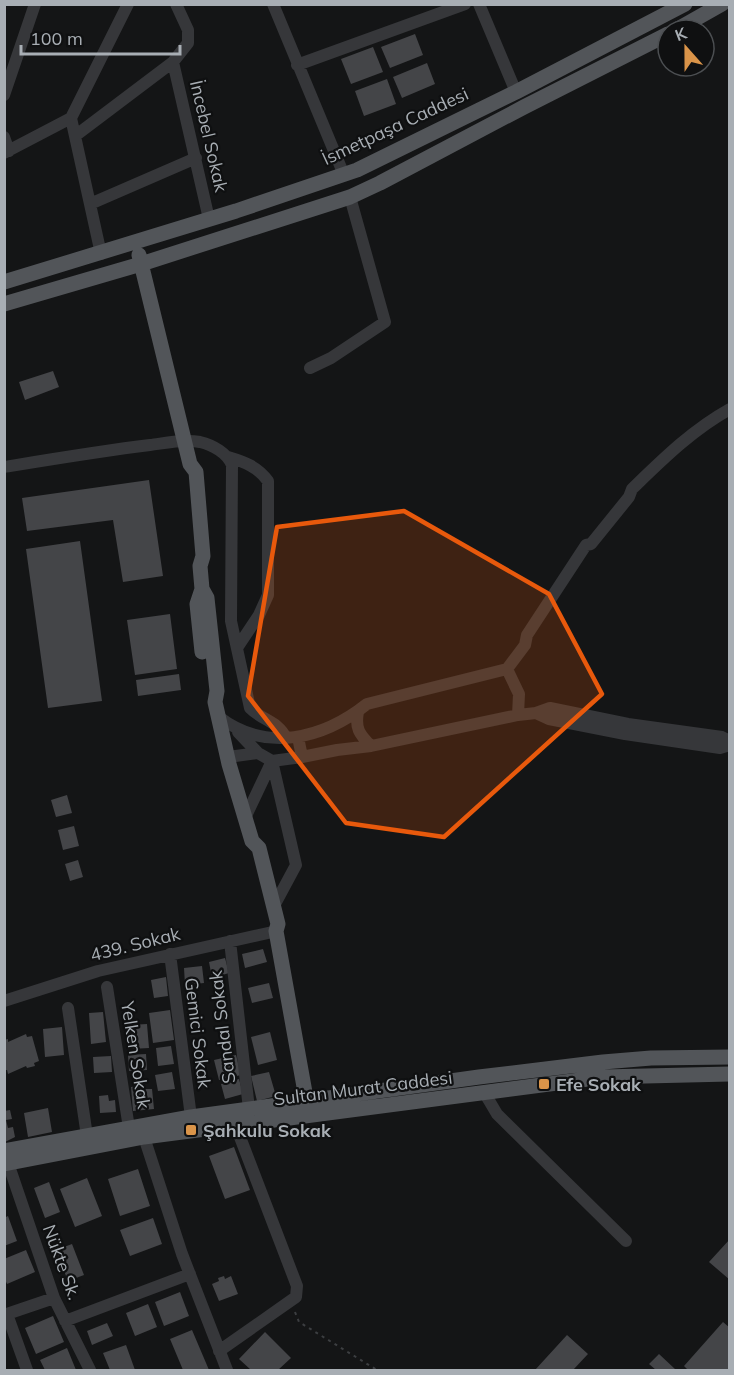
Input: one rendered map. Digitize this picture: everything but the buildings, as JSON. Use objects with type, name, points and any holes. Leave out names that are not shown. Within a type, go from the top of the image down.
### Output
[{"type":"main road","name":"İsmetpaşa Caddesi","points":[[4,282],[101,254],[344,175],[516,92],[686,4]]},
{"type":"main road","points":[[697,18],[722,4]]},
{"type":"main road","points":[[648,24],[656,31]]},
{"type":"main road","points":[[4,304],[141,264],[350,196],[380,183],[656,40]]},
{"type":"main road","points":[[482,107],[491,124]]},
{"type":"main road","points":[[344,175],[350,196]]},
{"type":"main road","points":[[136,242],[190,465],[196,472],[203,556],[200,566],[202,589],[207,598],[217,710],[245,818],[252,841],[259,848],[274,906],[278,924],[276,931],[308,1108]]},
{"type":"main road","points":[[252,841],[249,849],[252,861],[271,926],[276,931]]},
{"type":"main road","points":[[483,1084],[603,1062],[680,1057],[729,1057]]},
{"type":"main road","name":"Sultan Murat Caddesi","points":[[6,1159],[235,1124],[308,1108],[483,1084],[603,1077],[729,1074]]},
{"type":"main road","name":"Sultan Murat Caddesi","points":[[6,1159],[87,1136],[191,1117],[249,1110],[308,1108]]},
{"type":"street","points":[[4,95],[35,4]]},
{"type":"street","points":[[4,136],[7,152],[71,118],[128,4]]},
{"type":"street","points":[[75,136],[173,62],[188,43],[188,30],[176,4]]},
{"type":"street","points":[[273,4],[344,175]]},
{"type":"street","points":[[297,65],[465,4]]},
{"type":"street","points":[[479,4],[516,92]]},
{"type":"street","name":"İncebel Sokak","points":[[173,62],[209,219]]},
{"type":"street","points":[[71,118],[101,254]]},
{"type":"street","points":[[90,204],[196,158]]},
{"type":"street","points":[[310,368],[331,358],[385,322],[350,196]]},
{"type":"street","points":[[232,727],[249,735],[276,739],[316,733],[349,719],[367,704],[507,669],[525,645],[532,643],[593,548],[591,544],[629,497],[675,454],[678,446],[707,422],[729,409]]},
{"type":"street","points":[[4,467],[108,450],[186,441],[201,442],[261,471],[268,482],[268,595],[259,615],[237,648]]},
{"type":"street","points":[[228,457],[232,465],[231,621],[250,708],[258,716],[281,728],[292,737],[302,757]]},
{"type":"street","points":[[507,669],[519,694],[518,715]]},
{"type":"street","points":[[217,710],[258,753],[272,761],[371,746],[536,713],[550,708],[628,724],[722,737],[729,743]]},
{"type":"street","points":[[358,712],[356,725],[360,735],[371,746]]},
{"type":"street","points":[[228,757],[258,753]]},
{"type":"street","points":[[245,818],[272,761]]},
{"type":"street","points":[[272,761],[296,865],[274,906]]},
{"type":"street","name":"439. Sokak","points":[[4,1001],[98,971],[276,931]]},
{"type":"street","name":"Sandal Sokak","points":[[230,941],[249,1110]]},
{"type":"street","name":"Gemici Sokak","points":[[170,954],[191,1117]]},
{"type":"street","name":"Yelken Sokak","points":[[107,987],[129,1128]]},
{"type":"street","points":[[68,1008],[87,1136]]},
{"type":"street","points":[[483,1084],[497,1114],[626,1241]]},
{"type":"street","points":[[219,1351],[296,1297],[295,1277],[235,1124]]},
{"type":"street","points":[[144,1137],[190,1274],[227,1371]]},
{"type":"street","name":"Nükte Sk.","points":[[6,1159],[54,1298],[90,1371]]},
{"type":"street","points":[[65,1321],[190,1274]]},
{"type":"street","points":[[27,1371],[6,1315],[54,1298]]},
{"type":"path","points":[[296,1297],[294,1313],[299,1322],[377,1371]]},
{"type":"highlighted area","points":[[404,511],[549,594],[602,694],[444,837],[346,823],[248,696],[277,527]]},
{"type":"place","name":"Efe Sokak","points":[[544,1084]]},
{"type":"place","name":"Şahkulu Sokak","points":[[191,1130]]}]
